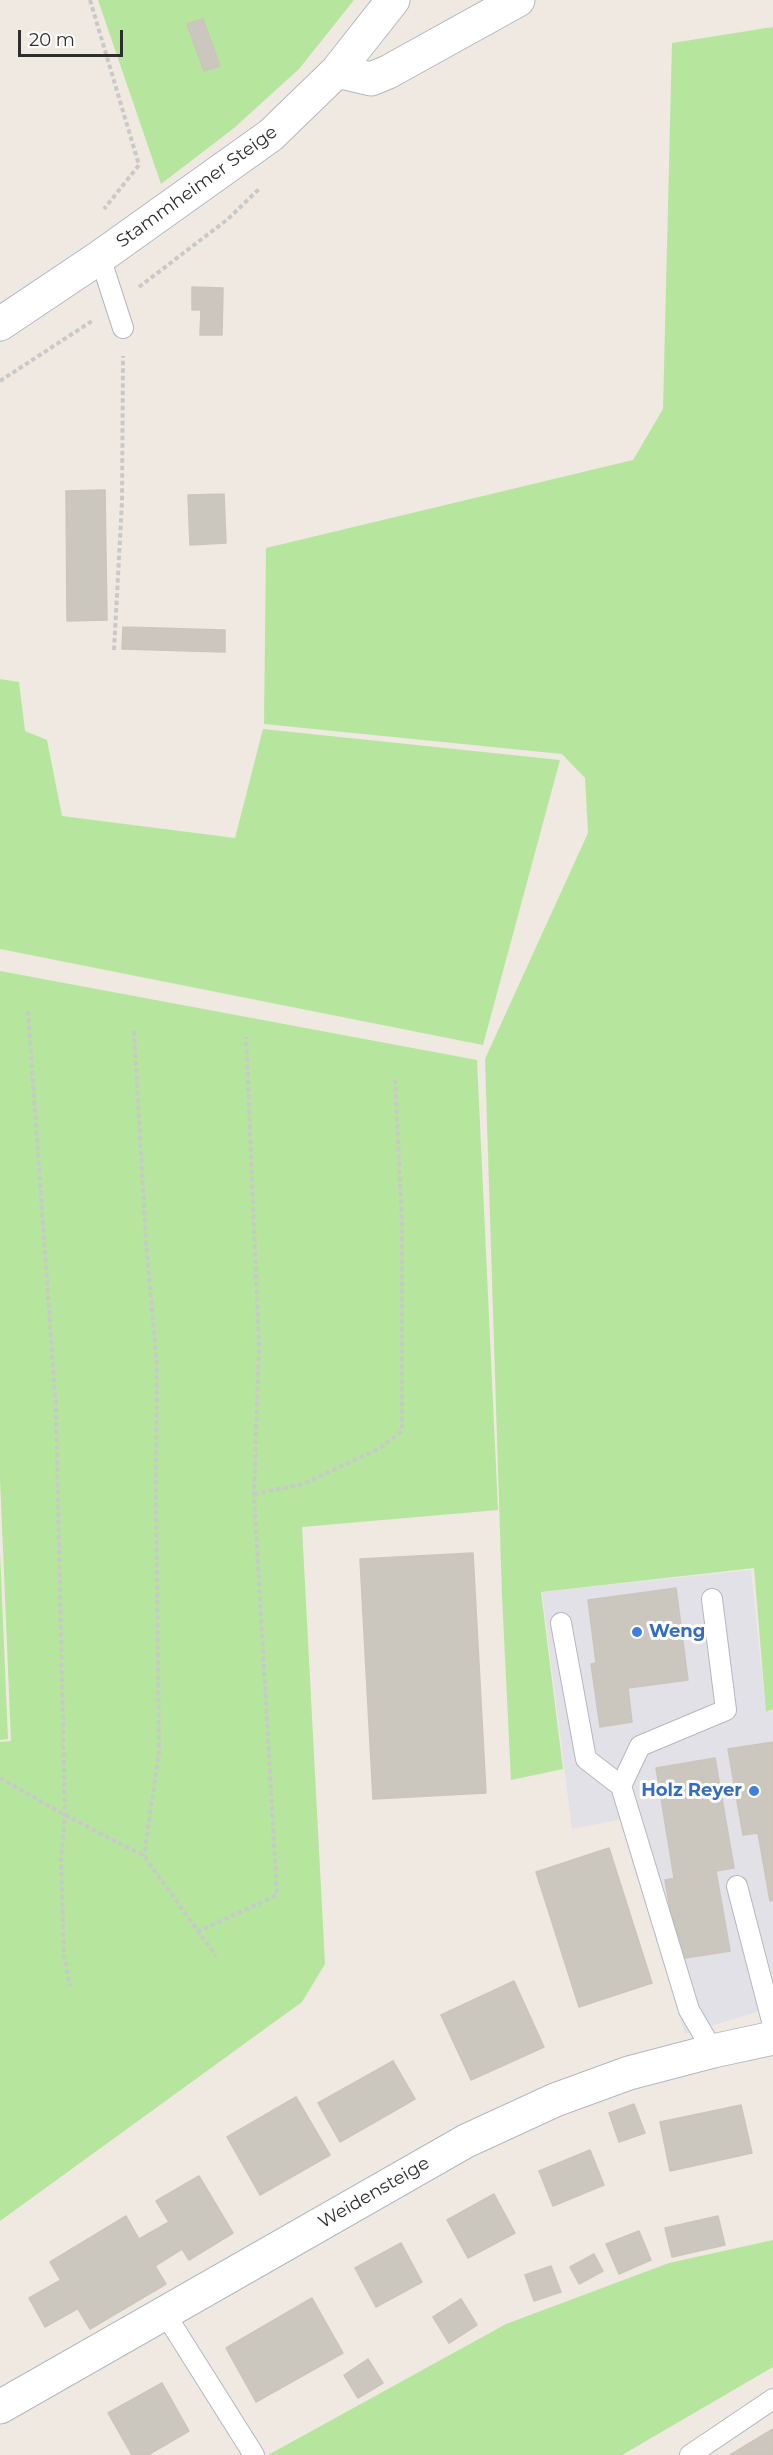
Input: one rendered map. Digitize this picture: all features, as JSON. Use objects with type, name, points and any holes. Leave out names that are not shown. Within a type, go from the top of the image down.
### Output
[{"type":"street","name":"Stammheimer Steige","points":[[0,324],[271,135],[337,71],[393,0]]},
{"type":"street","points":[[337,71],[371,79],[388,72],[518,0]]},
{"type":"street","name":"Weidensteige","points":[[0,2407],[466,2141],[555,2100],[629,2073],[773,2038]]},
{"type":"lane","points":[[100,256],[123,328]]},
{"type":"lane","points":[[621,1786],[640,1746],[726,1710],[712,1599]]},
{"type":"lane","points":[[561,1623],[586,1758],[621,1786],[689,2010],[713,2051]]},
{"type":"lane","points":[[737,1886],[773,2025]]},
{"type":"lane","points":[[164,2312],[254,2455]]},
{"type":"lane","points":[[690,2455],[773,2399]]},
{"type":"path","points":[[90,0],[138,165],[90,227],[100,256]]},
{"type":"path","points":[[114,650],[122,502],[123,328]]},
{"type":"path","points":[[28,1011],[56,1410],[65,1815],[61,1860],[64,1955],[70,1986]]},
{"type":"path","points":[[134,1030],[146,1242],[157,1366],[159,1752],[144,1856]]},
{"type":"path","points":[[197,1932],[277,1895],[254,1494],[259,1346],[246,1037]]},
{"type":"path","points":[[254,1494],[303,1484],[380,1448],[402,1431],[402,1224],[395,1078]]},
{"type":"path","points":[[0,1778],[144,1856],[216,1956]]},
{"type":"shaded area","points":[[751,1570],[766,1713],[773,1710],[773,2007],[685,2034],[622,1819],[572,1829],[542,1592]]},
{"type":"green space","points":[[98,0],[354,0],[299,69],[234,128],[161,184]]},
{"type":"green space","points":[[773,27],[773,1709],[766,1712],[754,1568],[541,1592],[563,1769],[511,1780],[502,1596],[485,1059],[588,833],[585,778],[562,754],[264,724],[266,548],[633,460],[663,409],[672,43]]},
{"type":"green space","points":[[0,679],[19,682],[25,731],[47,740],[62,816],[235,838],[263,729],[560,760],[483,1045],[0,949]]},
{"type":"green space","points":[[0,971],[477,1060],[498,1510],[302,1527],[325,1964],[302,2002],[0,2221],[0,1742],[11,1741],[0,1478]]},
{"type":"green space","points":[[0,1551],[8,1739],[0,1740]]},
{"type":"green space","points":[[773,2240],[773,2367],[622,2455],[268,2455],[506,2324],[669,2263]]},
{"type":"building","points":[[203,19],[220,66],[204,71],[187,24]]},
{"type":"building","points":[[192,287],[223,288],[222,335],[200,335],[201,310],[192,310]]},
{"type":"building","points":[[105,490],[107,620],[67,621],[66,491]]},
{"type":"building","points":[[224,494],[226,543],[190,545],[188,495]]},
{"type":"building","points":[[123,627],[225,630],[225,652],[122,649]]},
{"type":"building","points":[[473,1553],[486,1793],[373,1799],[360,1559]]},
{"type":"building","name":"Weng","points":[[676,1588],[688,1680],[628,1688],[632,1722],[600,1727],[591,1664],[596,1663],[588,1600]]},
{"type":"building","name":"Holz Reyer","points":[[773,1742],[773,1900],[770,1901],[758,1833],[743,1835],[728,1749]]},
{"type":"building","points":[[715,1758],[734,1868],[674,1878],[656,1768]]},
{"type":"building","points":[[609,1848],[652,1983],[579,2007],[536,1872]]},
{"type":"building","points":[[716,1871],[730,1951],[679,1959],[665,1880]]},
{"type":"building","points":[[514,1981],[544,2047],[471,2080],[441,2015]]},
{"type":"building","points":[[393,2061],[415,2099],[340,2142],[318,2103]]},
{"type":"building","points":[[296,2097],[330,2155],[260,2195],[227,2137]]},
{"type":"building","points":[[634,2104],[645,2133],[619,2142],[609,2113]]},
{"type":"building","points":[[741,2105],[752,2153],[670,2171],[660,2122]]},
{"type":"building","points":[[590,2150],[604,2185],[553,2206],[539,2171]]},
{"type":"building","points":[[199,2176],[233,2233],[189,2260],[182,2249],[155,2266],[166,2284],[90,2329],[50,2262],[126,2216],[139,2239],[169,2222],[156,2201]]},
{"type":"building","points":[[494,2194],[515,2233],[468,2258],[447,2220]]},
{"type":"building","points":[[718,2216],[725,2245],[672,2257],[665,2228]]},
{"type":"building","points":[[639,2231],[651,2260],[619,2274],[606,2244]]},
{"type":"building","points":[[401,2243],[422,2282],[376,2307],[355,2268]]},
{"type":"building","points":[[594,2254],[603,2271],[579,2284],[570,2267]]},
{"type":"building","points":[[551,2266],[561,2292],[534,2301],[525,2275]]},
{"type":"building","points":[[61,2280],[77,2309],[45,2327],[29,2298]]},
{"type":"building","points":[[312,2298],[343,2353],[256,2402],[226,2348]]},
{"type":"building","points":[[461,2299],[477,2325],[449,2343],[433,2317]]},
{"type":"building","points":[[368,2359],[383,2383],[358,2398],[344,2375]]},
{"type":"building","points":[[162,2383],[189,2431],[148,2455],[132,2455],[108,2413]]},
{"type":"building","points":[[773,2429],[773,2455],[730,2455]]},
{"type":"place","name":"Weng","points":[[637,1632]]},
{"type":"place","name":"Holz Reyer","points":[[754,1791]]}]
